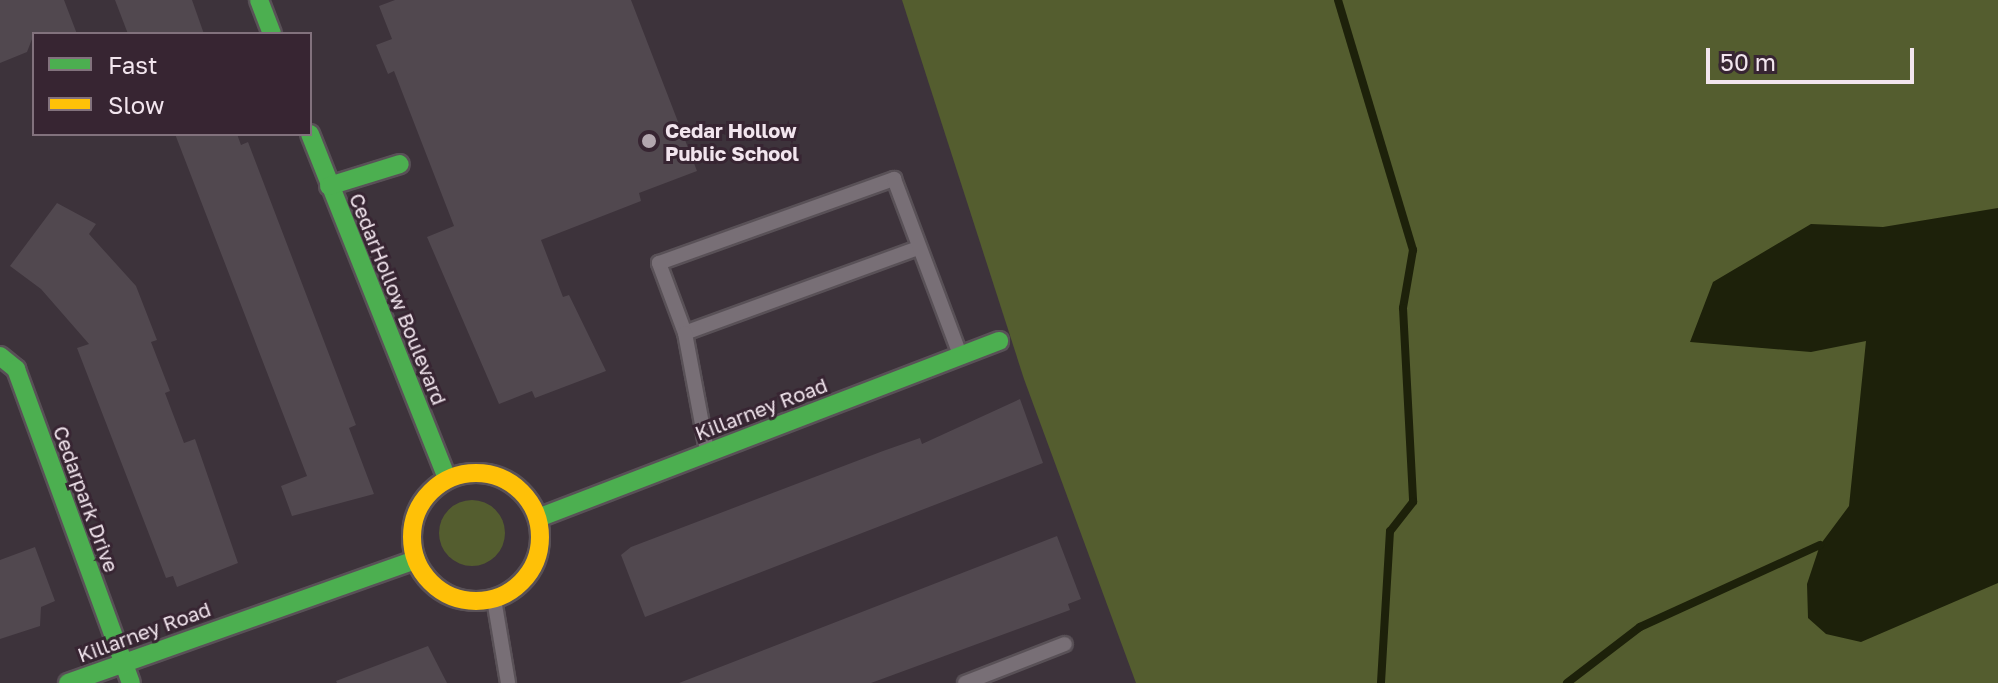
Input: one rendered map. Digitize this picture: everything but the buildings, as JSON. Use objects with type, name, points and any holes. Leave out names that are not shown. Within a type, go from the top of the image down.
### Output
[{"type":"street","points":[[259,0],[271,32]]},
{"type":"street","name":"CedarHollow Boulevard","points":[[311,136],[447,479]]},
{"type":"street","points":[[329,186],[400,164]]},
{"type":"street","name":"Killarney Road","points":[[538,518],[999,341]]},
{"type":"street","name":"Cedarpark Drive","points":[[0,356],[16,369],[131,683]]},
{"type":"street","points":[[497,476],[517,487],[538,518],[539,553],[530,573],[494,599],[456,598],[436,587],[416,560],[412,533],[417,511],[447,479],[497,476]]},
{"type":"street","name":"Killarney Road","points":[[68,683],[416,560]]},
{"type":"lane","points":[[707,453],[685,333],[659,263],[894,179],[960,356]]},
{"type":"lane","points":[[685,333],[918,248]]},
{"type":"lane","points":[[494,599],[508,683]]},
{"type":"lane","points":[[965,683],[1065,644]]},
{"type":"green space","points":[[902,0],[1998,0],[1998,683],[1136,683],[1024,379]]},
{"type":"green space","points":[[472,500],[485,503],[495,510],[502,520],[505,533],[502,546],[495,556],[485,563],[472,566],[459,563],[449,556],[442,546],[439,533],[442,520],[449,510],[459,503]]},
{"type":"shaded area","points":[[1998,208],[1998,583],[1861,642],[1826,634],[1808,618],[1807,584],[1820,545],[1849,506],[1866,341],[1811,352],[1690,342],[1713,282],[1811,224],[1883,227]]},
{"type":"waterway","points":[[1338,0],[1413,250],[1403,308],[1413,502],[1390,531],[1381,683]]},
{"type":"waterway","points":[[1567,683],[1640,627],[1820,545]]},
{"type":"traffic: fast","points":[[259,0],[271,32]]},
{"type":"traffic: fast","points":[[311,136],[447,479]]},
{"type":"traffic: fast","points":[[329,186],[400,164]]},
{"type":"traffic: fast","points":[[538,518],[999,341]]},
{"type":"traffic: fast","points":[[0,356],[16,369],[131,683]]},
{"type":"traffic: fast","points":[[68,683],[416,560]]},
{"type":"traffic: slow","points":[[476,473],[500,478],[521,492],[535,513],[540,537],[535,561],[521,582],[500,596],[476,601],[452,596],[431,582],[417,561],[412,537],[417,513],[431,492],[452,478],[476,473]]},
{"type":"place","name":"Cedar Hollow Public School","points":[[649,141]]}]
